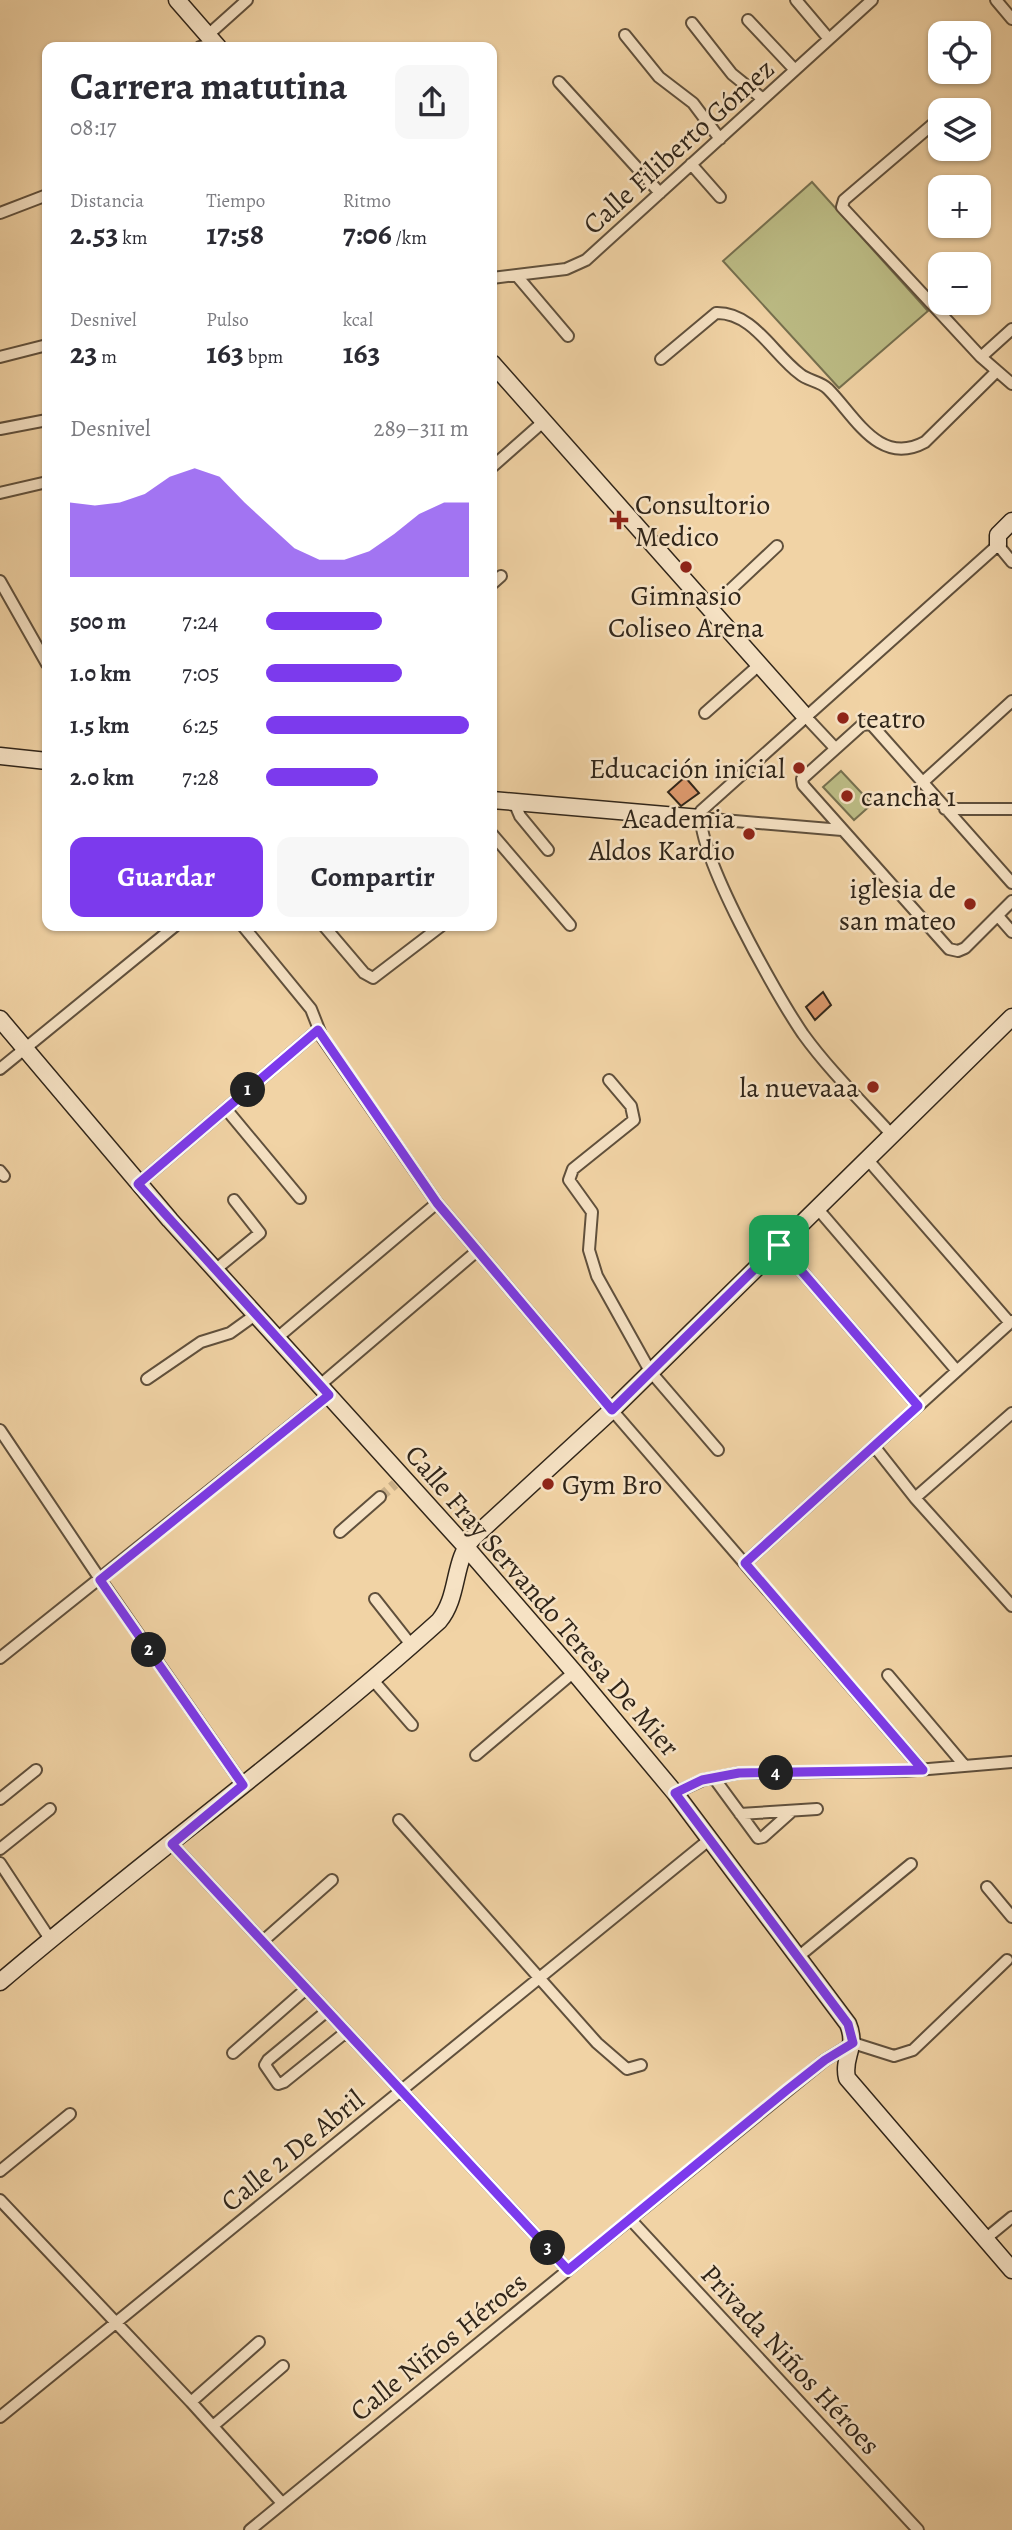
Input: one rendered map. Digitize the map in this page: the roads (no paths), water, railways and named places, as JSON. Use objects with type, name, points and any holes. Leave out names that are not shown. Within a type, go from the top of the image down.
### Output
[{"type":"main road","points":[[177,0],[209,42]]},
{"type":"main road","points":[[497,369],[805,716]]},
{"type":"main road","points":[[998,545],[998,536],[1012,521]]},
{"type":"main road","points":[[0,756],[42,760]]},
{"type":"main road","points":[[497,800],[700,818]]},
{"type":"main road","points":[[0,1982],[50,1939],[172,1844],[439,1621],[450,1606],[465,1546],[612,1410],[1012,1017]]},
{"type":"main road","name":"Calle Fray Servando Teresa De Mier","points":[[0,1019],[138,1184],[325,1390],[399,1480],[465,1546],[675,1793],[848,2024],[853,2043]]},
{"type":"main road","points":[[853,2043],[845,2070],[847,2078],[1012,2270]]},
{"type":"street","points":[[211,42],[247,0]]},
{"type":"street","points":[[796,0],[829,39]]},
{"type":"street","name":"Calle Filiberto Gómez","points":[[497,277],[566,269],[586,260],[872,0]]},
{"type":"street","points":[[996,0],[1012,19]]},
{"type":"street","points":[[748,20],[795,70]]},
{"type":"street","points":[[692,23],[732,74],[763,99]]},
{"type":"street","points":[[625,35],[659,77],[693,103],[720,139]]},
{"type":"street","points":[[559,82],[660,193]]},
{"type":"street","points":[[928,128],[842,204],[981,357],[1012,384]]},
{"type":"street","points":[[691,164],[720,197]]},
{"type":"street","points":[[0,213],[42,197]]},
{"type":"street","points":[[517,275],[568,337]]},
{"type":"street","points":[[661,359],[716,313],[736,315],[801,376],[824,385],[867,434],[895,449],[925,442],[997,371]]},
{"type":"street","points":[[981,357],[1012,328]]},
{"type":"street","points":[[0,356],[42,346]]},
{"type":"street","points":[[0,429],[42,421]]},
{"type":"street","points":[[497,463],[543,422]]},
{"type":"street","points":[[0,493],[42,483]]},
{"type":"street","points":[[892,1135],[812,1046],[793,1017],[721,881],[709,852],[700,818],[705,805],[998,545],[1012,562]]},
{"type":"street","points":[[710,609],[777,546]]},
{"type":"street","points":[[497,580],[501,576]]},
{"type":"street","points":[[0,581],[42,655]]},
{"type":"street","points":[[705,713],[759,665]]},
{"type":"street","points":[[923,782],[1012,701]]},
{"type":"street","points":[[805,716],[835,748]]},
{"type":"street","points":[[1012,883],[871,724],[862,725],[804,777],[802,782],[842,830],[949,949],[958,951],[965,948],[1012,901]]},
{"type":"street","points":[[514,802],[520,816],[548,850]]},
{"type":"street","points":[[945,809],[1012,809]]},
{"type":"street","points":[[700,818],[842,830]]},
{"type":"street","points":[[497,840],[569,925]]},
{"type":"street","points":[[998,916],[1012,932]]},
{"type":"street","points":[[0,1069],[169,931]]},
{"type":"street","points":[[247,931],[314,1015],[318,1030],[437,1203],[923,1770]]},
{"type":"street","points":[[328,931],[364,974],[373,978],[434,931]]},
{"type":"street","points":[[138,1184],[318,1030]]},
{"type":"street","points":[[610,1080],[631,1106],[634,1120],[573,1169],[569,1180],[592,1212],[589,1250],[597,1276],[650,1371],[718,1450]]},
{"type":"street","points":[[226,1109],[300,1198]]},
{"type":"street","points":[[745,1563],[1011,1322],[868,1160]]},
{"type":"street","points":[[215,1270],[260,1233],[234,1200]]},
{"type":"street","points":[[277,1338],[437,1203]]},
{"type":"street","points":[[817,1208],[957,1371]]},
{"type":"street","points":[[779,1245],[918,1406]]},
{"type":"street","points":[[0,1658],[100,1580],[325,1390],[477,1251]]},
{"type":"street","points":[[147,1380],[201,1342],[230,1333],[255,1315]]},
{"type":"street","points":[[915,1498],[1012,1413]]},
{"type":"street","points":[[0,1430],[100,1580],[243,1785]]},
{"type":"street","points":[[874,1446],[915,1498],[1012,1606]]},
{"type":"street","points":[[340,1532],[380,1497]]},
{"type":"street","points":[[374,1599],[412,1646]]},
{"type":"street","points":[[476,1755],[574,1672]]},
{"type":"street","points":[[888,1675],[964,1765]]},
{"type":"street","points":[[372,1679],[412,1725]]},
{"type":"street","points":[[675,1793],[714,1778],[739,1773],[923,1770],[1012,1762]]},
{"type":"street","points":[[0,1799],[36,1770]]},
{"type":"street","points":[[714,1778],[755,1836],[761,1838],[791,1812]]},
{"type":"street","points":[[0,1849],[50,1809]]},
{"type":"street","points":[[740,1814],[817,1809]]},
{"type":"street","points":[[399,1820],[539,1977],[543,1985],[618,2064],[626,2069],[641,2065]]},
{"type":"street","name":"Calle 2 De Abril","points":[[0,2417],[710,1839]]},
{"type":"street","points":[[172,1844],[568,2270]]},
{"type":"street","points":[[0,1863],[50,1939]]},
{"type":"street","points":[[799,1957],[911,1864]]},
{"type":"street","points":[[263,1941],[332,1880]]},
{"type":"street","points":[[988,1886],[1012,1917]]},
{"type":"street","points":[[853,2043],[894,2056],[913,2050],[1007,1961]]},
{"type":"street","points":[[233,2053],[306,1989]]},
{"type":"street","points":[[327,2011],[268,2060],[266,2070],[278,2084],[346,2032]]},
{"type":"street","name":"Calle Niños Héroes","points":[[250,2530],[795,2083],[853,2043]]},
{"type":"street","points":[[0,2171],[70,2114]]},
{"type":"street","points":[[0,2200],[191,2402],[282,2503]]},
{"type":"street","points":[[984,2240],[1012,2217]]},
{"type":"street","name":"Privada Niños Héroes","points":[[630,2220],[918,2530]]},
{"type":"street","points":[[191,2402],[259,2342]]},
{"type":"street","points":[[213,2426],[283,2366]]},
{"type":"tunnel","points":[[380,1497],[395,1484]]},
{"type":"place","name":"Consultorio Medico","points":[[619,520]]},
{"type":"place","name":"Gimnasio Coliseo Arena","points":[[686,567]]},
{"type":"place","name":"teatro","points":[[843,718]]},
{"type":"place","name":"Educación inicial","points":[[799,768]]},
{"type":"place","name":"cancha 1","points":[[847,796]]},
{"type":"place","name":"Academia Aldos Kardio","points":[[749,834]]},
{"type":"place","name":"iglesia de san mateo","points":[[970,904]]},
{"type":"place","name":"la nuevaaa","points":[[873,1087]]},
{"type":"place","name":"Gym Bro","points":[[548,1484]]}]
